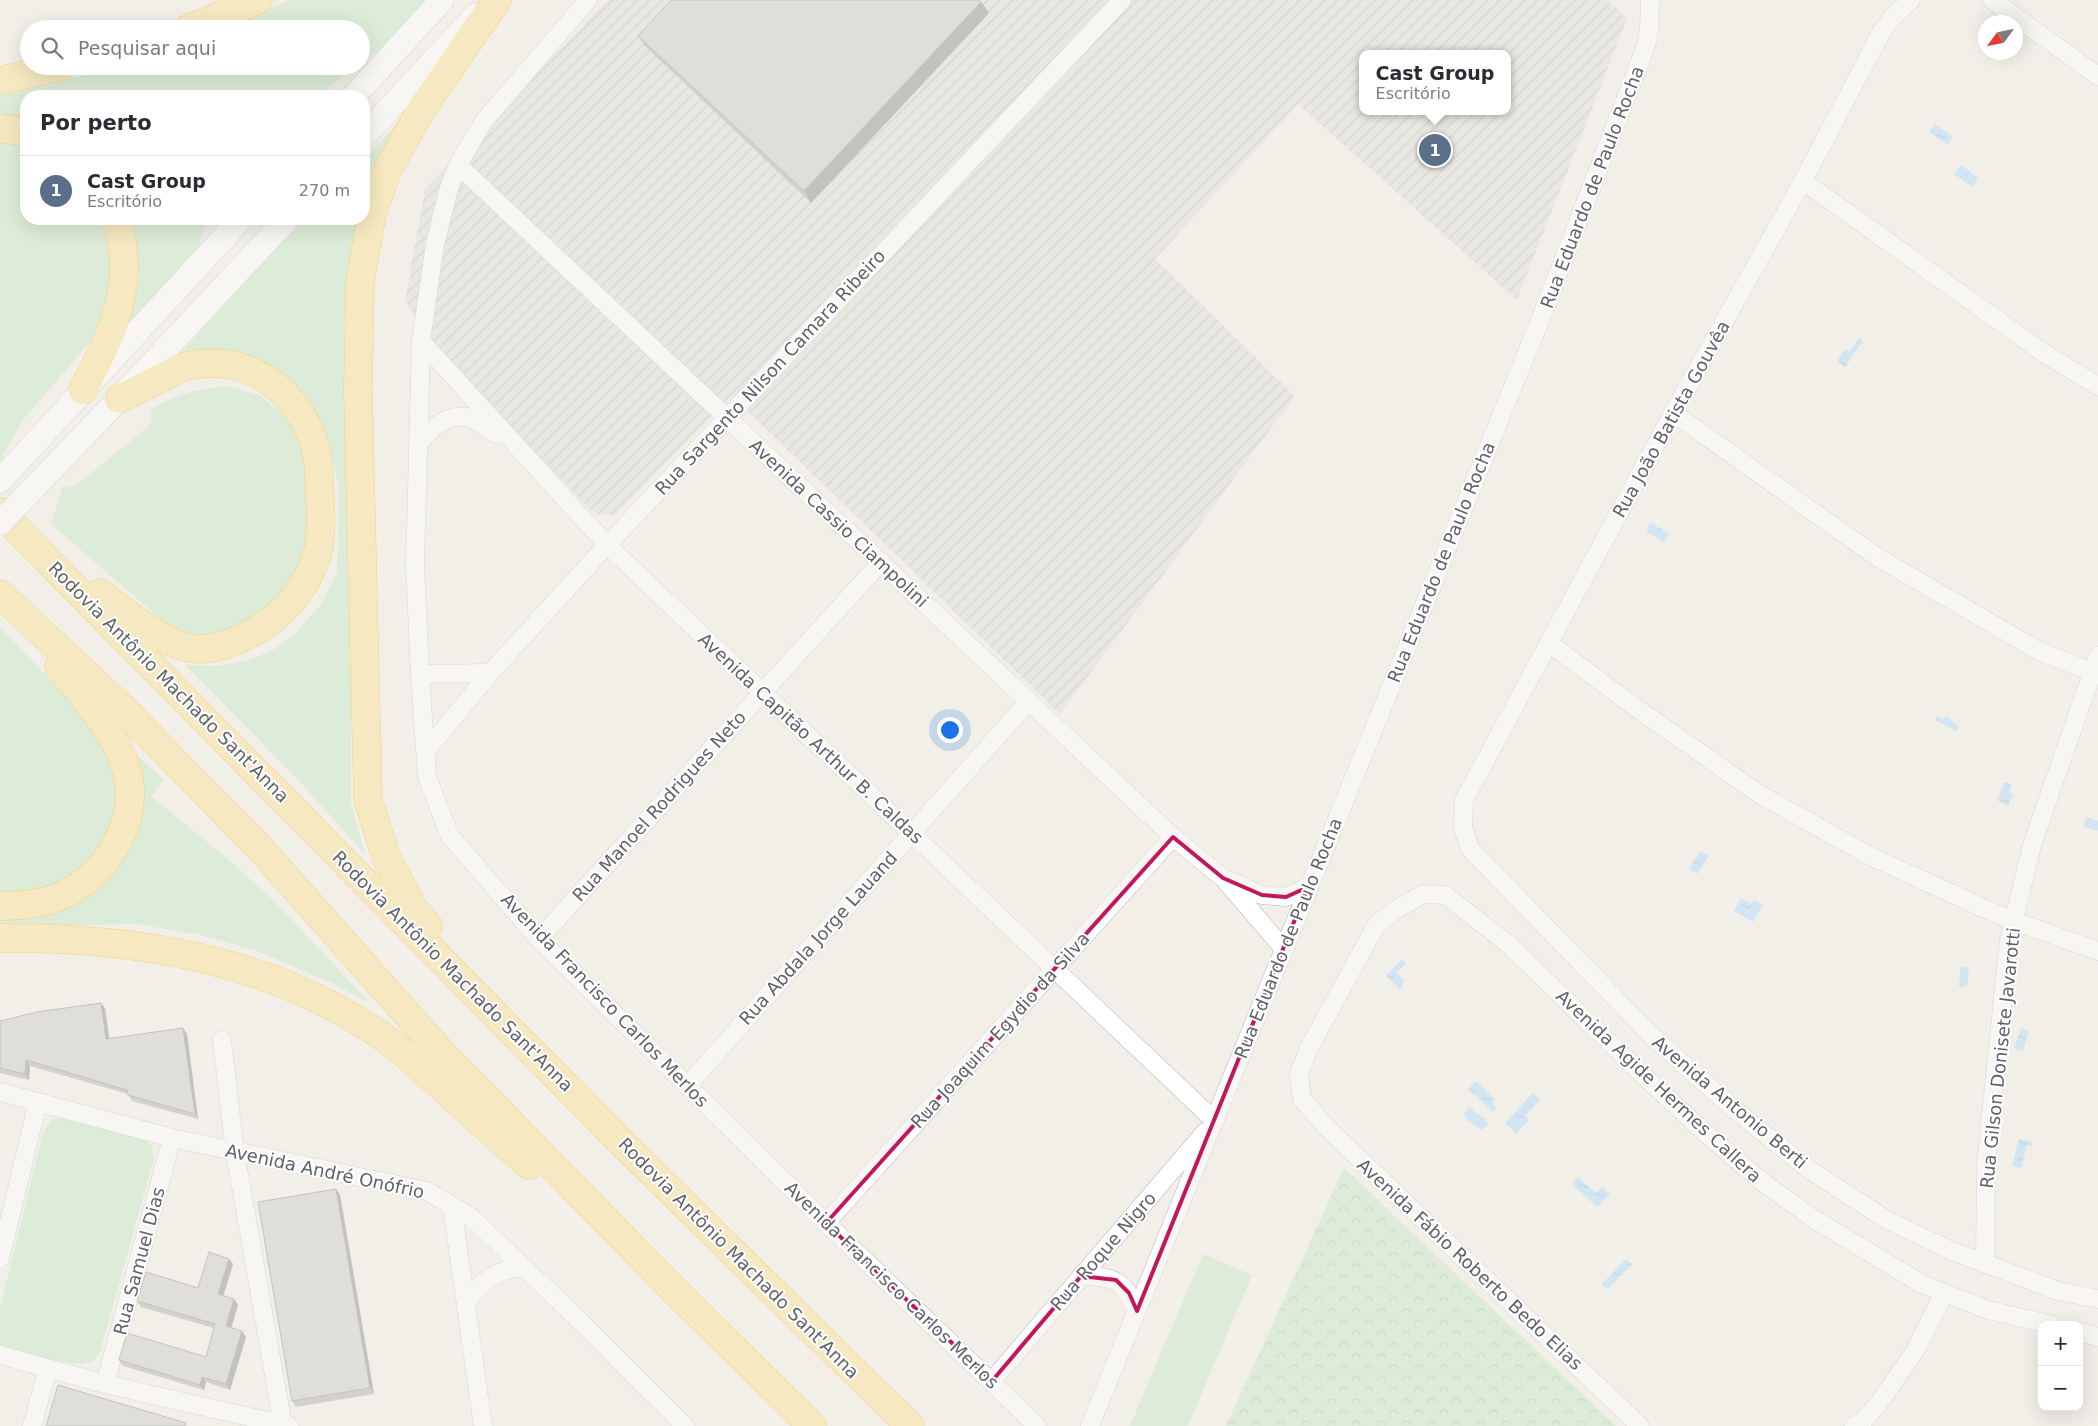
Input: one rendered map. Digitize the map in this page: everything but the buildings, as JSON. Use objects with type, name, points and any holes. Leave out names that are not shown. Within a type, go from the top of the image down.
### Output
[{"type":"highway","points":[[210,20],[258,0]]},
{"type":"highway","points":[[497,0],[421,110],[388,170],[372,214],[360,281],[358,391],[368,800],[386,858],[414,909],[542,1061]]},
{"type":"highway","points":[[0,82],[27,75]]},
{"type":"highway","points":[[0,128],[20,131]]},
{"type":"highway","points":[[83,390],[111,335],[120,308],[124,281],[124,250],[117,225]]},
{"type":"highway","points":[[31,543],[142,624],[170,642],[200,649],[223,645],[244,637],[265,625],[286,610],[302,587],[316,557],[320,535],[320,494],[316,450],[305,423],[293,402],[258,373],[224,362],[186,366],[119,399]]},
{"type":"highway","name":"Rodovia Antônio Machado Sant'Anna","points":[[0,512],[627,1148],[910,1426]]},
{"type":"highway","points":[[0,906],[26,906],[63,895],[96,872],[118,842],[128,812],[128,780],[120,753],[103,724],[1,595]]},
{"type":"highway","points":[[1,595],[117,703],[249,837],[439,1050],[675,1291],[812,1426]]},
{"type":"highway","points":[[0,938],[121,943],[189,954],[269,976],[341,1011],[394,1046],[675,1291]]},
{"type":"main road","points":[[360,90],[442,0]]},
{"type":"main road","points":[[370,129],[489,0]]},
{"type":"main road","points":[[0,481],[236,225]]},
{"type":"main road","points":[[0,523],[281,225]]},
{"type":"street","name":"Avenida Francisco Carlos Merlos","points":[[588,0],[484,122],[458,165],[435,244],[421,341],[416,565],[420,674],[428,776],[450,836],[539,939],[826,1223],[1037,1426]]},
{"type":"street","name":"Rua Sargento Nilson Camara Ribeiro","points":[[426,751],[490,673],[607,545],[1122,0]]},
{"type":"street","name":"Rua Eduardo de Paulo Rocha","points":[[1090,1426],[1539,323],[1646,46],[1649,30],[1650,0]]},
{"type":"street","name":"Rua João Batista Gouvêa","points":[[1470,849],[1463,827],[1464,800],[1673,414],[1803,181],[1881,33],[1893,17],[1911,0]]},
{"type":"street","points":[[1992,0],[2098,76]]},
{"type":"street","name":"Avenida Cassio Ciampolini","points":[[458,165],[1173,837],[1222,878]]},
{"type":"street","points":[[1803,181],[2045,354],[2098,386]]},
{"type":"street","name":"Avenida Capitão Arthur B. Caldas","points":[[421,341],[511,442],[607,545],[1215,1121]]},
{"type":"street","points":[[1673,414],[1877,557],[2039,651],[2096,667]]},
{"type":"street","points":[[418,445],[427,432],[438,424],[461,417],[472,419],[511,442]]},
{"type":"street","name":"Rua Manoel Rodrigues Neto","points":[[539,939],[881,562]]},
{"type":"street","points":[[1550,644],[1635,707],[1759,794],[1870,856],[2014,922],[2098,951]]},
{"type":"street","name":"Rua Gilson Donisete Javarotti","points":[[1985,1264],[1986,1163],[2009,940],[2032,845],[2096,667]]},
{"type":"street","points":[[420,674],[490,673]]},
{"type":"street","name":"Rua Abdala Jorge Lauand","points":[[688,1085],[1029,701]]},
{"type":"street","name":"Rua Joaquim Egydio da Silva","points":[[826,1223],[1173,837]]},
{"type":"street","name":"Avenida Antonio Berti","points":[[1470,849],[1654,1038],[1749,1122],[1807,1168],[1887,1220],[1952,1251],[2058,1291],[2098,1299]]},
{"type":"street","points":[[1222,878],[1262,895],[1278,897],[1286,897],[1308,887]]},
{"type":"street","points":[[1222,878],[1284,950]]},
{"type":"street","name":"Avenida Fábio Roberto Bedo Elias","points":[[1445,895],[1423,894],[1397,909],[1377,924],[1309,1048],[1300,1074],[1302,1099],[1327,1128],[1640,1426]]},
{"type":"street","name":"Avenida Agide Hermes Callera","points":[[1445,895],[1507,943],[1646,1078],[1713,1140],[1765,1184],[1814,1219],[1922,1284],[1988,1310],[2038,1322]]},
{"type":"street","points":[[0,1355],[222,1419],[285,1426],[235,1152],[222,1040]]},
{"type":"street","name":"Avenida André Onófrio","points":[[0,1092],[172,1138],[427,1191],[471,1217],[685,1426]]},
{"type":"street","points":[[0,1259],[38,1102]]},
{"type":"street","name":"Rua Roque Nigro","points":[[992,1381],[1215,1121]]},
{"type":"street","name":"Rua Samuel Dias","points":[[105,1384],[172,1138]]},
{"type":"street","points":[[452,1206],[483,1426]]},
{"type":"street","points":[[466,1303],[483,1282],[500,1271],[523,1267]]},
{"type":"street","points":[[1081,1276],[1097,1276],[1116,1280],[1129,1293],[1137,1311]]},
{"type":"street","points":[[1862,1424],[1915,1351],[1944,1293]]},
{"type":"street","points":[[2083,1333],[2098,1337]]},
{"type":"street","points":[[32,1426],[48,1369]]},
{"type":"highlighted area","points":[[1173,837],[1223,878],[1262,895],[1286,897],[1308,887],[1137,1311],[1129,1293],[1116,1280],[1081,1276],[992,1381],[826,1223]]},
{"type":"shaded area","points":[[608,0],[1608,0],[1627,19],[1517,300],[1298,104],[1155,259],[1295,396],[1060,714],[732,396],[615,515],[595,514],[441,356],[405,301],[425,189]]},
{"type":"green space","points":[[289,0],[437,0],[415,23],[370,56],[370,20],[243,20]]},
{"type":"green space","points":[[85,75],[345,75],[324,90],[24,90]]},
{"type":"green space","points":[[439,75],[370,205],[370,154]]},
{"type":"green space","points":[[20,91],[20,119],[0,116],[0,96]]},
{"type":"green space","points":[[0,137],[20,142],[20,225],[107,225],[115,251],[112,290],[95,336],[23,420],[0,461]]},
{"type":"green space","points":[[129,225],[204,225],[198,251],[124,329],[138,285]]},
{"type":"green space","points":[[300,225],[361,225],[349,272],[344,322],[351,601],[351,803],[365,854],[290,771],[185,665],[218,666],[249,660],[275,649],[295,634],[322,603],[337,572],[339,491],[329,440],[307,401],[283,379],[165,370]]},
{"type":"green space","points":[[229,386],[261,396],[291,422],[308,459],[308,561],[294,587],[244,624],[211,637],[180,636],[51,524],[62,488],[78,484],[150,425],[151,410],[169,399],[188,393]]},
{"type":"green space","points":[[0,627],[103,735],[120,782],[111,837],[65,886],[0,897]]},
{"type":"green space","points":[[137,755],[164,780],[151,796],[229,860],[272,899],[369,1002],[334,984],[260,952],[201,935],[136,924],[0,927],[0,912],[77,901],[112,875],[143,812]]},
{"type":"green space","points":[[67,1117],[143,1137],[152,1146],[154,1158],[100,1352],[92,1361],[84,1363],[47,1359],[0,1345],[0,1307],[43,1133],[51,1120]]},
{"type":"green space","points":[[1344,1168],[1616,1426],[1226,1426]]},
{"type":"green space","points":[[1203,1254],[1252,1275],[1188,1426],[1130,1426]]},
{"type":"water","points":[[1935,124],[1953,137],[1947,145],[1929,132]]},
{"type":"water","points":[[1961,165],[1978,178],[1972,187],[1954,174]]},
{"type":"water","points":[[1859,338],[1863,341],[1845,367],[1837,361],[1845,349],[1849,352]]},
{"type":"water","points":[[1650,523],[1669,533],[1664,542],[1646,532]]},
{"type":"water","points":[[1937,716],[1951,719],[1952,722],[1959,726],[1956,731],[1935,720]]},
{"type":"water","points":[[2005,782],[2012,785],[2009,792],[2013,794],[2008,806],[1997,800]]},
{"type":"water","points":[[2086,817],[2098,821],[2098,831],[2084,826]]},
{"type":"water","points":[[1700,851],[1709,856],[1697,874],[1689,869]]},
{"type":"water","points":[[1741,898],[1751,904],[1754,899],[1763,905],[1753,922],[1734,911]]},
{"type":"water","points":[[1402,959],[1406,963],[1396,973],[1404,980],[1400,989],[1386,976]]},
{"type":"water","points":[[1961,966],[1969,968],[1967,987],[1959,986]]},
{"type":"water","points":[[2021,1028],[2029,1031],[2023,1051],[2014,1048]]},
{"type":"water","points":[[1476,1081],[1495,1099],[1492,1103],[1497,1108],[1493,1112],[1468,1089]]},
{"type":"water","points":[[1533,1093],[1540,1100],[1525,1116],[1529,1120],[1516,1134],[1505,1123]]},
{"type":"water","points":[[1469,1107],[1486,1120],[1488,1125],[1481,1130],[1467,1120],[1464,1113]]},
{"type":"water","points":[[2019,1139],[2033,1142],[2032,1146],[2027,1145],[2021,1168],[2012,1166]]},
{"type":"water","points":[[1578,1177],[1596,1193],[1602,1187],[1610,1194],[1597,1207],[1572,1184]]},
{"type":"water","points":[[1626,1259],[1632,1264],[1608,1289],[1602,1284]]},
{"type":"place","name":"Cast Group","points":[[1435,150]]}]
